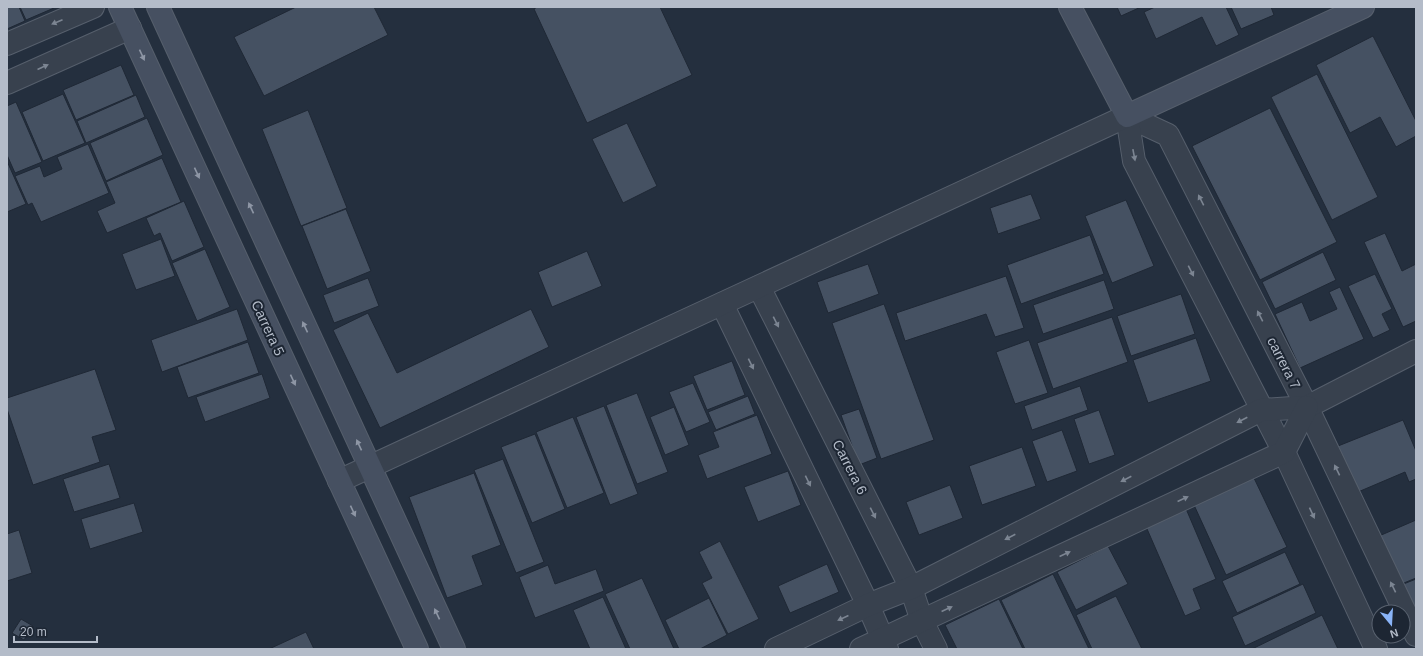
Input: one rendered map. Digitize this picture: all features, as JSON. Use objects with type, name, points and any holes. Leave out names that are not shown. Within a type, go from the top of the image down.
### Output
[{"type":"main road","name":"Carrera 5","points":[[120,7],[417,649]]},
{"type":"main road","points":[[1070,7],[1127,116],[1363,7]]},
{"type":"main road","points":[[130,28],[163,9],[454,649]]},
{"type":"street","points":[[7,44],[93,7]]},
{"type":"street","points":[[7,83],[130,28]]},
{"type":"street","points":[[339,481],[1127,116],[1134,161],[1261,410],[1284,452],[1376,649]]},
{"type":"street","name":"carrera 7","points":[[1127,116],[1168,135],[1307,407],[1416,635]]},
{"type":"street","name":"Carrera 6","points":[[759,287],[911,588],[922,621],[936,649]]},
{"type":"street","points":[[722,304],[868,605],[885,644]]},
{"type":"street","points":[[776,649],[868,605],[911,588],[1261,410],[1307,407],[1416,351]]},
{"type":"street","points":[[861,649],[885,644],[922,621],[1284,452],[1307,407]]},
{"type":"building","points":[[7,7],[19,7],[25,21],[7,29]]},
{"type":"building","points":[[20,7],[53,7],[54,8],[26,20]]},
{"type":"building","points":[[296,7],[374,7],[388,35],[264,96],[234,37]]},
{"type":"building","points":[[537,7],[660,7],[692,75],[587,123],[534,9]]},
{"type":"building","points":[[1117,7],[1141,7],[1121,16]]},
{"type":"building","points":[[1155,7],[1226,7],[1239,35],[1216,46],[1202,17],[1156,39],[1144,12]]},
{"type":"building","points":[[1231,7],[1271,7],[1274,15],[1241,29]]},
{"type":"building","points":[[1373,36],[1416,121],[1416,136],[1396,147],[1380,117],[1350,133],[1316,65]]},
{"type":"building","points":[[121,65],[134,95],[76,120],[63,90]]},
{"type":"building","points":[[1317,74],[1378,197],[1332,220],[1271,97]]},
{"type":"building","points":[[63,94],[85,143],[43,161],[22,112]]},
{"type":"building","points":[[136,95],[145,117],[86,143],[77,121]]},
{"type":"building","points":[[16,102],[42,162],[15,173],[7,155],[7,106]]},
{"type":"building","points":[[1270,108],[1337,242],[1260,280],[1192,146]]},
{"type":"building","points":[[308,110],[347,208],[301,226],[262,129]]},
{"type":"building","points":[[147,118],[163,155],[106,181],[90,143]]},
{"type":"building","points":[[627,123],[657,186],[623,203],[592,139]]},
{"type":"building","points":[[88,144],[109,193],[41,222],[32,203],[28,205],[15,176],[40,166],[44,177],[62,169],[57,157]]},
{"type":"building","points":[[162,158],[181,202],[107,233],[97,211],[115,203],[106,182]]},
{"type":"building","points":[[7,161],[26,204],[7,212]]},
{"type":"building","points":[[1031,194],[1041,219],[998,234],[990,208]]},
{"type":"building","points":[[1126,200],[1154,266],[1112,283],[1085,216]]},
{"type":"building","points":[[184,201],[204,247],[172,261],[160,233],[154,236],[146,218]]},
{"type":"building","points":[[346,209],[371,271],[327,289],[302,226]]},
{"type":"building","points":[[1385,233],[1402,271],[1416,264],[1416,321],[1403,327],[1364,242]]},
{"type":"building","points":[[1090,235],[1104,274],[1021,304],[1007,265]]},
{"type":"building","points":[[161,239],[175,276],[136,290],[122,254]]},
{"type":"building","points":[[205,249],[230,307],[197,321],[172,263]]},
{"type":"building","points":[[587,251],[602,286],[552,307],[538,272]]},
{"type":"building","points":[[1323,252],[1336,280],[1275,309],[1262,282]]},
{"type":"building","points":[[868,264],[879,294],[828,313],[817,282]]},
{"type":"building","points":[[1375,274],[1392,309],[1382,314],[1390,330],[1373,338],[1348,286]]},
{"type":"building","points":[[1006,276],[1024,328],[995,337],[986,314],[905,341],[896,313]]},
{"type":"building","points":[[368,278],[379,306],[334,323],[323,295]]},
{"type":"building","points":[[1104,280],[1114,309],[1043,334],[1033,305]]},
{"type":"building","points":[[1340,287],[1364,339],[1300,368],[1275,314],[1302,302],[1310,321],[1337,309],[1329,292]]},
{"type":"building","points":[[1181,294],[1195,334],[1131,356],[1117,316]]},
{"type":"building","points":[[884,304],[934,440],[881,459],[832,323]]},
{"type":"building","points":[[237,309],[248,340],[162,372],[151,340]]},
{"type":"building","points":[[531,309],[549,347],[380,428],[333,330],[368,313],[397,373]]},
{"type":"building","points":[[1112,317],[1128,362],[1053,389],[1037,343]]},
{"type":"building","points":[[1196,338],[1211,381],[1148,403],[1133,360]]},
{"type":"building","points":[[1029,340],[1048,393],[1015,404],[996,352]]},
{"type":"building","points":[[248,342],[259,373],[188,398],[177,367]]},
{"type":"building","points":[[732,361],[745,395],[707,410],[693,376]]},
{"type":"building","points":[[95,369],[116,430],[92,437],[100,462],[33,485],[7,409],[7,398]]},
{"type":"building","points":[[262,374],[270,398],[205,422],[196,397]]},
{"type":"building","points":[[693,383],[710,422],[686,432],[669,392]]},
{"type":"building","points":[[1080,386],[1088,410],[1032,430],[1024,406]]},
{"type":"building","points":[[637,393],[668,472],[637,484],[606,405]]},
{"type":"building","points":[[748,396],[755,414],[716,430],[708,412]]},
{"type":"building","points":[[604,406],[638,494],[610,505],[576,417]]},
{"type":"building","points":[[674,407],[689,445],[665,455],[650,417]]},
{"type":"building","points":[[859,409],[877,458],[859,465],[841,415]]},
{"type":"building","points":[[1099,410],[1115,455],[1089,464],[1074,419]]},
{"type":"building","points":[[757,415],[772,454],[707,479],[698,455],[719,447],[713,432]]},
{"type":"building","points":[[573,417],[604,493],[567,508],[536,432]]},
{"type":"building","points":[[1403,420],[1416,451],[1416,479],[1409,482],[1405,472],[1358,492],[1338,446]]},
{"type":"building","points":[[1062,430],[1077,471],[1047,482],[1032,441]]},
{"type":"building","points":[[535,434],[565,509],[532,523],[501,447]]},
{"type":"building","points":[[1022,447],[1036,486],[982,505],[969,466]]},
{"type":"building","points":[[503,459],[544,562],[516,573],[474,470]]},
{"type":"building","points":[[109,464],[120,498],[74,512],[63,479]]},
{"type":"building","points":[[788,471],[801,505],[758,522],[744,487]]},
{"type":"building","points":[[474,473],[501,545],[472,556],[483,585],[447,598],[409,497]]},
{"type":"building","points":[[1254,478],[1287,547],[1226,575],[1194,505]]},
{"type":"building","points":[[950,485],[963,518],[919,535],[906,502]]},
{"type":"building","points":[[134,503],[143,532],[90,549],[81,519]]},
{"type":"building","points":[[1184,504],[1216,579],[1193,589],[1201,609],[1185,616],[1144,522]]},
{"type":"building","points":[[1416,520],[1416,578],[1399,585],[1379,536]]},
{"type":"building","points":[[19,530],[32,573],[7,581],[7,534]]},
{"type":"building","points":[[720,541],[759,619],[728,634],[702,583],[712,578],[699,552]]},
{"type":"building","points":[[1108,546],[1128,584],[1076,610],[1057,572]]},
{"type":"building","points":[[1285,552],[1300,584],[1237,613],[1222,581]]},
{"type":"building","points":[[827,564],[839,592],[790,613],[778,586]]},
{"type":"building","points":[[548,565],[555,584],[596,569],[604,591],[535,618],[519,577]]},
{"type":"building","points":[[1053,574],[1089,649],[1025,649],[1001,600]]},
{"type":"building","points":[[642,578],[674,649],[630,649],[605,594]]},
{"type":"building","points":[[1416,579],[1416,622],[1411,610],[1411,604],[1409,604],[1401,585]]},
{"type":"building","points":[[1303,584],[1316,613],[1245,646],[1232,617]]},
{"type":"building","points":[[1116,596],[1142,649],[1092,649],[1076,615]]},
{"type":"building","points":[[603,597],[626,649],[590,649],[573,610]]},
{"type":"building","points":[[709,598],[727,635],[700,649],[679,649],[665,620]]},
{"type":"building","points":[[999,599],[1023,649],[957,649],[945,625]]},
{"type":"building","points":[[1322,615],[1338,649],[1252,649]]},
{"type":"building","points":[[21,619],[33,626],[24,640],[12,633]]},
{"type":"building","points":[[306,632],[314,649],[269,649]]}]
